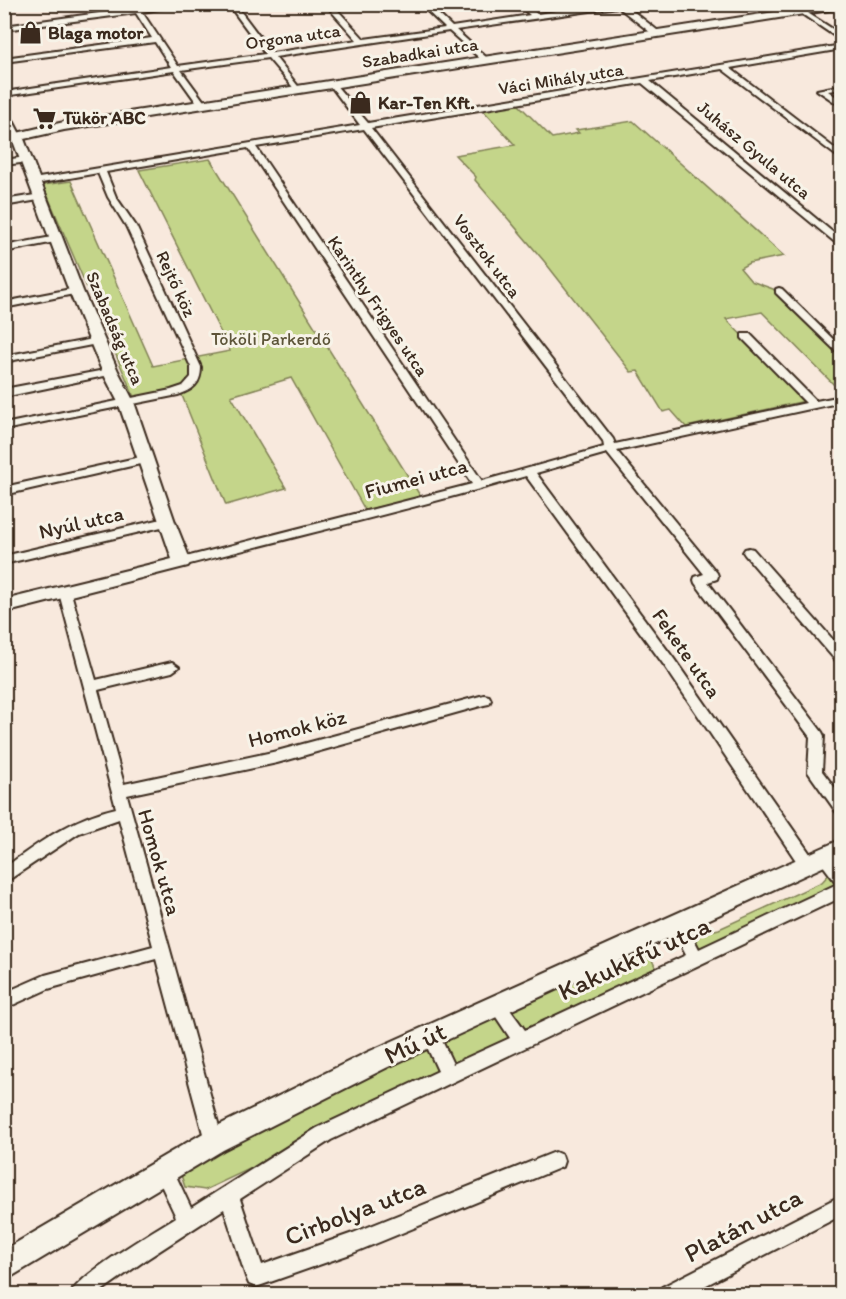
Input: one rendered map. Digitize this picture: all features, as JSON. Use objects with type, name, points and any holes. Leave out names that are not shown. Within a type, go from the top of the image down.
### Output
[{"type":"street","points":[[4,28],[184,4]]},
{"type":"street","points":[[231,4],[297,90]]},
{"type":"street","points":[[328,4],[363,42]]},
{"type":"street","points":[[423,4],[484,60]]},
{"type":"street","points":[[520,4],[536,17]]},
{"type":"street","points":[[620,5],[658,34]]},
{"type":"street","name":"Orgona utca","points":[[4,94],[620,5]]},
{"type":"street","name":"Szabadkai utca","points":[[11,138],[64,126],[658,34],[809,8],[842,5]]},
{"type":"street","points":[[809,8],[842,39]]},
{"type":"street","points":[[138,10],[156,40],[202,104]]},
{"type":"street","points":[[4,60],[156,40]]},
{"type":"street","name":"Váci Mihály utca","points":[[36,181],[842,47]]},
{"type":"street","points":[[724,67],[842,158]]},
{"type":"street","name":"Juhász Gyula utca","points":[[645,81],[842,245]]},
{"type":"street","name":"Vosztok utca","points":[[334,85],[609,441],[610,449],[712,576],[700,580],[817,736],[815,772],[842,809]]},
{"type":"street","points":[[842,87],[820,90],[842,105]]},
{"type":"street","name":"Szabadság utca","points":[[4,111],[11,138],[26,160],[36,181],[76,291],[110,371],[126,402],[166,522],[182,562]]},
{"type":"street","name":"Karinthy Frigyes utca","points":[[250,145],[479,485]]},
{"type":"street","points":[[4,163],[26,160]]},
{"type":"street","name":"Rejtő köz","points":[[101,171],[112,197],[131,226],[196,367],[196,378],[187,388],[174,393],[126,402]]},
{"type":"street","points":[[4,203],[41,197]]},
{"type":"street","points":[[4,249],[57,238]]},
{"type":"street","points":[[4,305],[76,291]]},
{"type":"street","points":[[778,291],[842,354]]},
{"type":"street","points":[[746,336],[814,405]]},
{"type":"street","points":[[4,359],[98,341]]},
{"type":"street","points":[[4,393],[110,371]]},
{"type":"street","name":"Fiumei utca","points":[[4,607],[315,527],[407,506],[610,449],[842,399]]},
{"type":"street","points":[[4,427],[126,402]]},
{"type":"street","points":[[4,491],[145,460]]},
{"type":"street","name":"Fekete utca","points":[[528,471],[669,662],[842,879]]},
{"type":"street","name":"Nyúl utca","points":[[4,560],[166,522]]},
{"type":"street","points":[[749,552],[842,659]]},
{"type":"street","name":"Homok utca","points":[[65,593],[214,1141]]},
{"type":"street","points":[[92,686],[172,667]]},
{"type":"street","name":"Homok köz","points":[[118,791],[277,756],[484,700]]},
{"type":"street","points":[[4,877],[65,832],[92,820],[124,812]]},
{"type":"street","name":"Mű út","points":[[4,1267],[214,1141],[497,1005],[824,856]]},
{"type":"street","name":"Kakukkfű utca","points":[[81,1294],[187,1220],[294,1155],[324,1134],[842,889]]},
{"type":"street","points":[[677,923],[696,958]]},
{"type":"street","points":[[4,1002],[45,982],[163,950]]},
{"type":"street","points":[[497,1005],[522,1041]]},
{"type":"street","points":[[431,1036],[449,1075]]},
{"type":"street","name":"Cirbolya utca","points":[[229,1194],[256,1277],[353,1243],[555,1161]]},
{"type":"street","points":[[164,1170],[187,1220]]},
{"type":"street","name":"Platán utca","points":[[669,1294],[842,1204]]},
{"type":"green space","points":[[518,104],[552,138],[579,133],[576,130],[633,121],[784,256],[749,263],[740,268],[751,281],[773,289],[841,356],[841,392],[762,312],[726,319],[805,401],[686,427],[671,410],[663,412],[638,371],[631,372],[544,261],[475,180],[476,177],[455,155],[515,145],[482,109]]},
{"type":"green space","name":"Tököli Parkerdő","points":[[210,159],[421,497],[365,510],[291,378],[231,396],[286,488],[226,505],[179,388],[134,397],[43,185],[71,181],[153,366],[230,351],[139,170]]},
{"type":"green space","points":[[841,848],[841,889],[702,955],[693,941],[702,933],[719,929],[822,882],[833,870]]},
{"type":"green space","points":[[648,936],[652,960],[659,975],[205,1190],[185,1187],[179,1169]]},
{"type":"place","name":"Blaga motor","points":[[30,33]]},
{"type":"place","name":"Kar-Ten Kft.","points":[[360,103]]},
{"type":"place","name":"Tükör ABC","points":[[45,118]]}]
